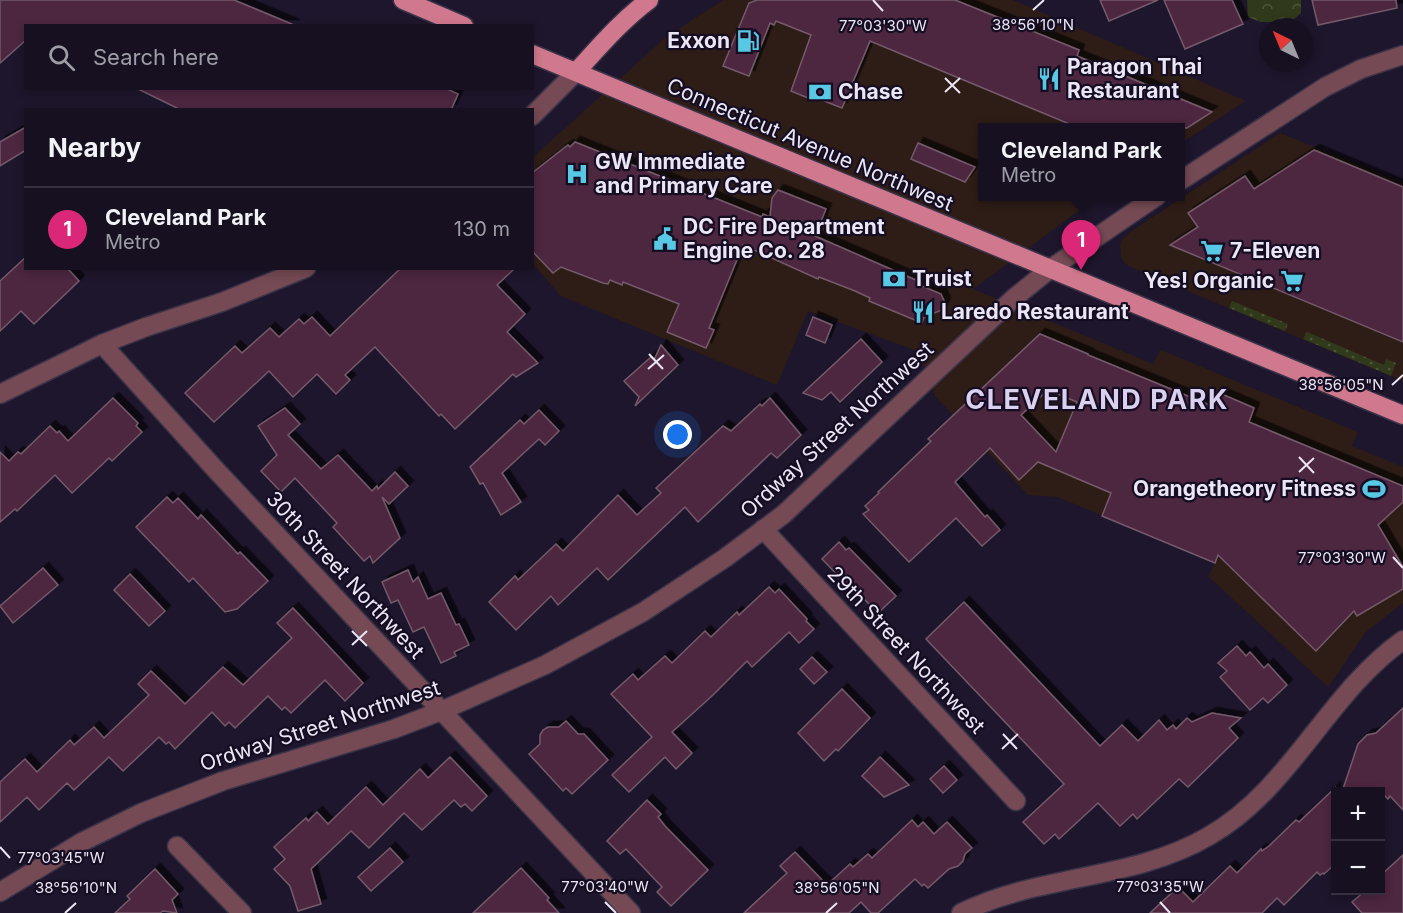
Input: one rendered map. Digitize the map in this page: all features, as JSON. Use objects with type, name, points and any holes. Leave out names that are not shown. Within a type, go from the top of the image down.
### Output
[{"type":"main road","points":[[403,0],[459,24]]},
{"type":"main road","points":[[576,72],[611,33],[649,0]]},
{"type":"main road","name":"Connecticut Avenue Northwest","points":[[534,55],[1403,415]]},
{"type":"street","points":[[1185,178],[1325,87],[1361,69],[1403,55]]},
{"type":"street","points":[[534,114],[576,72]]},
{"type":"street","name":"Ordway Street Northwest","points":[[0,892],[82,842],[161,804],[223,781],[394,729],[441,711],[545,665],[618,626],[686,585],[763,530],[819,482],[998,313],[1050,269],[1149,201]]},
{"type":"street","points":[[0,394],[102,344],[222,302],[301,270]]},
{"type":"street","name":"30th Street Northwest","points":[[102,344],[215,469],[631,913]]},
{"type":"street","name":"29th Street Northwest","points":[[763,530],[1016,801]]},
{"type":"street","points":[[961,913],[1005,894],[1143,864],[1208,837],[1262,796],[1287,769],[1361,676],[1403,640]]},
{"type":"street","points":[[177,846],[242,913]]},
{"type":"shaded area","points":[[723,0],[1013,0],[1246,101],[1185,141],[1185,123],[978,123],[978,201],[1094,201],[973,289],[1153,364],[1161,350],[1358,432],[1352,446],[1403,467],[1403,603],[1366,632],[1328,687],[1208,576],[1215,563],[1058,497],[1028,495],[935,396],[917,351],[808,311],[777,385],[561,296],[534,265],[534,156],[666,37]]},
{"type":"shaded area","points":[[1280,133],[1403,183],[1403,381],[1128,266],[1121,258],[1122,240],[1130,232],[1177,201],[1185,201],[1185,196]]},
{"type":"green space","points":[[1247,0],[1301,0],[1301,13],[1295,18],[1259,18],[1259,21],[1248,17]]},
{"type":"green space","points":[[1232,301],[1288,324],[1285,331],[1229,308]]},
{"type":"green space","points":[[1307,332],[1384,365],[1386,359],[1396,363],[1391,376],[1303,339]]},
{"type":"building","points":[[0,0],[234,0],[292,24],[24,24],[24,42],[0,63]]},
{"type":"building","points":[[757,0],[955,0],[1079,50],[1077,56],[1212,112],[1187,128],[1185,128],[1185,123],[1067,123],[870,41],[842,108],[809,95],[808,98],[791,91],[811,35],[776,21],[774,25],[770,23],[749,76],[723,66],[749,3]]},
{"type":"building","points":[[1100,0],[1158,0],[1109,21]]},
{"type":"building","points":[[1164,0],[1232,0],[1243,24],[1185,49]]},
{"type":"building","points":[[1312,0],[1396,0],[1397,8],[1318,25]]},
{"type":"building","points":[[140,90],[449,90],[458,94],[452,108],[177,108]]},
{"type":"building","points":[[24,128],[24,151],[0,166],[0,142]]},
{"type":"building","points":[[575,142],[762,217],[763,214],[770,217],[772,198],[778,190],[826,209],[815,236],[918,281],[917,284],[941,294],[945,303],[942,310],[924,317],[922,323],[869,301],[870,298],[855,291],[819,277],[818,279],[743,245],[709,328],[714,330],[706,348],[667,332],[679,304],[623,282],[622,285],[610,280],[608,284],[603,283],[561,267],[553,273],[534,253],[534,171],[568,145],[570,147]]},
{"type":"building","points":[[918,143],[975,167],[965,182],[911,159]]},
{"type":"building","points":[[1314,150],[1403,187],[1403,342],[1170,245],[1198,227],[1188,213],[1245,176],[1254,189]]},
{"type":"building","points":[[24,259],[24,270],[69,270],[79,281],[34,324],[21,311],[0,331],[0,281]]},
{"type":"building","points":[[399,270],[513,270],[497,285],[525,314],[507,332],[538,363],[516,377],[513,374],[455,429],[441,414],[439,416],[375,347],[345,375],[350,380],[336,394],[317,374],[293,397],[269,371],[214,422],[185,393],[235,346],[242,353],[270,328],[279,337],[299,319],[304,324],[312,317],[330,336]]},
{"type":"building","points":[[813,317],[832,325],[825,343],[806,335]]},
{"type":"building","points":[[1040,334],[1212,406],[1217,392],[1254,408],[1249,422],[1403,486],[1403,502],[1378,525],[1403,567],[1403,589],[1357,616],[1354,611],[1316,651],[1218,555],[1215,563],[1102,516],[1111,493],[1038,462],[1019,480],[990,448],[955,482],[985,517],[987,515],[1000,530],[982,546],[956,518],[909,562],[863,514],[869,510],[865,506],[931,441],[928,439]],"holes":[[[1048,390],[1077,402],[1056,452],[1021,415]]]},
{"type":"building","points":[[861,339],[882,362],[840,402],[831,392],[822,400],[803,393]]},
{"type":"building","points":[[661,345],[678,365],[635,406],[639,397],[624,381],[651,357],[654,360]]},
{"type":"building","points":[[113,398],[138,423],[136,426],[142,432],[112,461],[109,458],[72,493],[55,475],[17,511],[15,509],[0,522],[0,452],[9,461],[18,452],[21,454],[50,426],[57,433],[59,431],[68,441]]},
{"type":"building","points":[[770,398],[801,435],[777,458],[771,453],[698,522],[685,507],[608,580],[597,568],[558,605],[551,596],[516,630],[489,602],[515,576],[518,580],[556,544],[563,551],[618,495],[637,515],[661,493],[656,488],[723,426],[731,431],[760,404],[762,406]]},
{"type":"building","points":[[285,408],[300,424],[288,435],[321,469],[338,455],[372,491],[377,486],[378,489],[395,472],[408,486],[389,504],[382,497],[400,538],[373,563],[370,556],[364,561],[333,527],[337,523],[295,478],[281,492],[261,471],[277,455],[258,426]]},
{"type":"building","points":[[539,410],[559,431],[545,445],[539,439],[502,473],[521,502],[501,515],[483,483],[480,484],[470,467],[520,420],[524,424]]},
{"type":"building","points":[[167,497],[173,503],[178,498],[198,519],[201,515],[238,554],[240,552],[268,581],[237,609],[225,612],[193,578],[189,582],[136,527]]},
{"type":"building","points":[[839,542],[846,550],[849,548],[896,596],[878,613],[822,559]]},
{"type":"building","points":[[43,568],[58,585],[13,623],[0,606]]},
{"type":"building","points":[[408,570],[413,582],[418,577],[428,599],[441,593],[456,625],[459,624],[469,645],[454,652],[456,656],[441,663],[424,627],[413,632],[398,600],[391,603],[382,582]]},
{"type":"building","points":[[130,574],[165,611],[149,626],[114,590]]},
{"type":"building","points":[[769,587],[775,593],[779,589],[814,629],[799,643],[789,632],[752,667],[747,661],[672,732],[692,753],[676,769],[665,757],[629,792],[612,775],[652,737],[611,694],[633,674],[638,680],[665,656],[672,663],[705,631],[711,637],[737,612],[739,615]]},
{"type":"building","points":[[964,602],[1100,746],[1122,725],[1138,741],[1159,720],[1167,730],[1173,725],[1176,729],[1187,718],[1192,722],[1212,713],[1241,718],[1229,728],[1238,738],[1188,787],[1179,779],[1137,819],[1133,814],[1120,826],[1098,803],[1059,839],[1055,834],[1044,844],[1023,822],[1064,784],[926,639]]},
{"type":"building","points":[[293,608],[363,683],[345,701],[325,680],[291,713],[285,707],[282,710],[268,696],[235,728],[229,722],[225,726],[212,712],[175,749],[169,742],[166,744],[159,737],[123,771],[109,757],[74,790],[67,783],[39,810],[27,797],[0,822],[0,782],[25,759],[37,772],[70,740],[74,745],[94,727],[104,738],[149,695],[138,684],[151,671],[185,704],[223,667],[243,685],[292,638],[277,623]]},
{"type":"building","points":[[1237,646],[1246,656],[1250,652],[1264,668],[1268,664],[1287,685],[1268,703],[1263,698],[1250,710],[1220,677],[1227,671],[1218,663]]},
{"type":"building","points":[[812,657],[827,672],[814,684],[800,669]]},
{"type":"building","points":[[842,689],[870,718],[838,751],[836,749],[824,761],[798,733]]},
{"type":"building","points":[[1403,708],[1403,810],[1390,796],[1388,799],[1385,796],[1385,787],[1344,787],[1358,744],[1367,735],[1376,733]]},
{"type":"building","points":[[566,721],[578,734],[584,734],[608,760],[572,794],[566,788],[563,791],[529,754],[540,744],[540,735],[543,730],[548,727],[559,727]]},
{"type":"building","points":[[450,757],[487,796],[472,811],[465,804],[461,807],[454,800],[422,830],[404,813],[369,848],[351,831],[311,869],[321,904],[298,911],[290,886],[274,869],[285,859],[274,847],[306,818],[308,821],[317,812],[328,824],[366,787],[383,805],[420,769],[428,778]]},
{"type":"building","points":[[880,757],[909,785],[884,797],[862,776]]},
{"type":"building","points":[[944,766],[957,780],[943,793],[930,779]]},
{"type":"building","points":[[1331,792],[1331,868],[1324,874],[1320,875],[1317,872],[1284,905],[1277,898],[1262,913],[1150,913],[1178,887],[1193,902],[1230,866],[1237,873],[1261,849],[1262,851],[1269,846],[1296,820],[1299,822]]},
{"type":"building","points":[[647,800],[661,814],[658,817],[665,826],[708,870],[671,906],[657,892],[662,887],[626,849],[620,854],[607,841]]},
{"type":"building","points":[[912,820],[918,827],[923,822],[934,834],[947,822],[972,848],[965,854],[958,866],[949,869],[928,888],[915,879],[878,913],[871,913],[861,902],[849,913],[744,913],[787,873],[780,866],[795,852],[827,885],[850,864],[853,867],[868,854],[872,858]]},
{"type":"building","points":[[390,848],[403,862],[371,891],[358,877]]},
{"type":"building","points":[[1403,855],[1403,913],[1362,913],[1352,902],[1360,895],[1385,895],[1385,871]]},
{"type":"building","points":[[521,868],[549,898],[547,900],[559,913],[473,913]]},
{"type":"building","points":[[155,869],[178,894],[172,900],[177,913],[163,911],[160,913],[115,913],[130,899],[127,896]]},
{"type":"place","name":"Exxon","points":[[748,41]]},
{"type":"place","name":"Paragon Thai Restaurant","points":[[1049,79]]},
{"type":"place","name":"Chase","points":[[820,92]]},
{"type":"place","name":"GW Immediate and Primary Care","points":[[577,174]]},
{"type":"place","name":"DC Fire Department Engine Co. 28","points":[[665,239]]},
{"type":"place","name":"7-Eleven","points":[[1212,251]]},
{"type":"place","name":"Cleveland Park","points":[[1081,270]]},
{"type":"place","name":"Truist","points":[[894,279]]},
{"type":"place","name":"Yes! Organic","points":[[1292,281]]},
{"type":"place","name":"Laredo Restaurant","points":[[923,312]]},
{"type":"place","name":"Orangetheory Fitness","points":[[1374,489]]},
{"type":"district","name":"CLEVELAND PARK","points":[[1097,400]]}]
